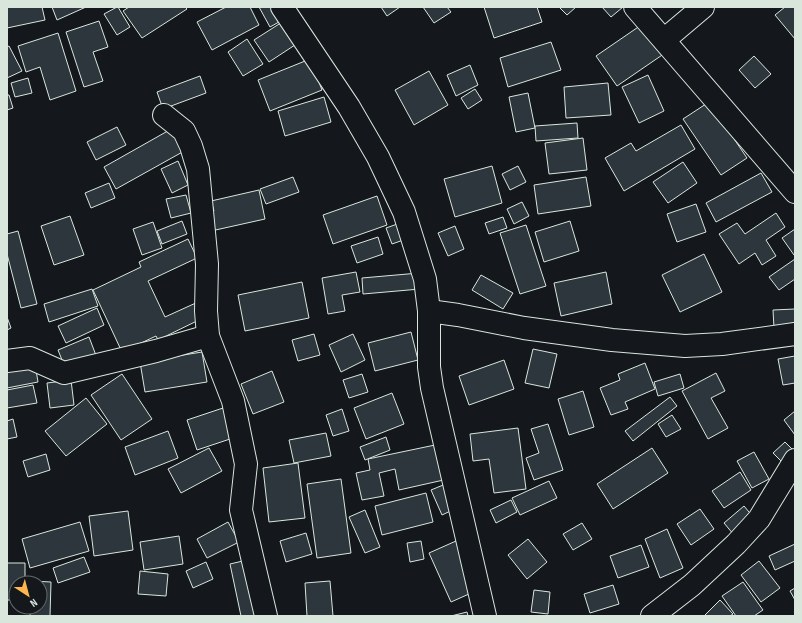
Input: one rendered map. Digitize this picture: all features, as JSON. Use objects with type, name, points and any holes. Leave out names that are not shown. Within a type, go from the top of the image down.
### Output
[{"type":"street","points":[[282,7],[344,101],[378,157],[404,212],[425,280],[429,311],[429,367],[432,388],[485,616]]},
{"type":"street","points":[[635,7],[795,192]]},
{"type":"street","points":[[664,40],[703,7]]},
{"type":"street","points":[[164,115],[184,130],[198,169],[207,264],[206,311],[208,336],[233,401],[246,464],[241,510],[266,616]]},
{"type":"street","points":[[429,311],[524,328],[612,340],[685,346],[722,344],[795,334]]},
{"type":"street","points":[[7,361],[30,358],[64,373],[156,351],[208,336]]},
{"type":"street","points":[[652,616],[692,585],[750,529],[759,518],[795,460]]},
{"type":"building","points":[[7,7],[42,7],[45,20],[7,28]]},
{"type":"building","points":[[52,7],[86,7],[57,20]]},
{"type":"building","points":[[117,7],[130,27],[117,35],[104,14]]},
{"type":"building","points":[[129,7],[185,7],[187,9],[142,38],[123,11]]},
{"type":"building","points":[[226,7],[250,7],[259,25],[212,50],[197,22]]},
{"type":"building","points":[[259,7],[280,7],[286,18],[270,27]]},
{"type":"building","points":[[381,7],[400,7],[387,16]]},
{"type":"building","points":[[423,7],[447,7],[451,12],[434,23]]},
{"type":"building","points":[[484,7],[537,7],[542,22],[494,38]]},
{"type":"building","points":[[559,7],[576,7],[567,15]]},
{"type":"building","points":[[602,7],[623,7],[611,17]]},
{"type":"building","points":[[785,7],[795,7],[795,39],[775,15]]},
{"type":"building","points":[[287,19],[301,41],[269,62],[254,40]]},
{"type":"building","points":[[99,21],[108,47],[93,52],[103,81],[84,87],[66,32]]},
{"type":"building","points":[[647,21],[668,51],[617,86],[596,56]]},
{"type":"building","points":[[58,33],[76,91],[50,100],[40,67],[26,72],[18,46]]},
{"type":"building","points":[[247,39],[263,64],[243,76],[228,52]]},
{"type":"building","points":[[551,42],[561,70],[508,87],[500,58]]},
{"type":"building","points":[[9,46],[22,71],[7,78],[7,47]]},
{"type":"building","points":[[754,56],[771,74],[755,88],[739,70]]},
{"type":"building","points":[[310,59],[322,90],[270,111],[258,80]]},
{"type":"building","points":[[470,65],[478,85],[456,96],[447,75]]},
{"type":"building","points":[[429,71],[448,105],[414,125],[395,90]]},
{"type":"building","points":[[648,75],[664,111],[639,123],[622,87]]},
{"type":"building","points":[[200,76],[206,93],[163,109],[157,92]]},
{"type":"building","points":[[28,78],[32,93],[15,97],[11,83]]},
{"type":"building","points":[[608,83],[611,115],[566,118],[564,87]]},
{"type":"building","points":[[475,89],[482,100],[468,109],[461,98]]},
{"type":"building","points":[[528,93],[535,128],[516,132],[509,97]]},
{"type":"building","points":[[7,95],[9,95],[13,108],[7,110]]},
{"type":"building","points":[[324,97],[331,122],[285,136],[278,111]]},
{"type":"building","points":[[709,102],[747,158],[721,175],[683,119]]},
{"type":"building","points":[[577,123],[578,138],[536,141],[535,126]]},
{"type":"building","points":[[681,125],[695,149],[624,191],[605,158],[631,143],[636,151]]},
{"type":"building","points":[[117,127],[126,145],[96,160],[87,142]]},
{"type":"building","points":[[173,128],[186,150],[116,189],[104,167]]},
{"type":"building","points":[[583,138],[587,170],[549,174],[545,143]]},
{"type":"building","points":[[178,161],[188,185],[172,193],[161,169]]},
{"type":"building","points":[[683,162],[697,183],[668,203],[653,182]]},
{"type":"building","points":[[492,166],[502,203],[455,217],[444,179]]},
{"type":"building","points":[[518,166],[526,182],[510,190],[502,174]]},
{"type":"building","points":[[761,173],[772,192],[716,222],[706,203]]},
{"type":"building","points":[[293,177],[299,192],[266,204],[260,189]]},
{"type":"building","points":[[586,177],[591,206],[538,214],[534,185]]},
{"type":"building","points":[[109,183],[115,198],[91,208],[85,193]]},
{"type":"building","points":[[259,190],[265,219],[211,231],[207,213],[214,211],[211,201]]},
{"type":"building","points":[[186,195],[191,213],[171,218],[166,199]]},
{"type":"building","points":[[377,196],[387,225],[333,244],[323,215]]},
{"type":"building","points":[[522,202],[529,216],[514,224],[507,209]]},
{"type":"building","points":[[696,204],[706,232],[677,242],[667,214]]},
{"type":"building","points":[[776,213],[785,227],[766,240],[776,256],[762,265],[755,253],[739,264],[719,234],[737,223],[745,234]]},
{"type":"building","points":[[70,216],[84,255],[54,265],[41,226]]},
{"type":"building","points":[[503,217],[507,228],[489,234],[485,223]]},
{"type":"building","points":[[182,221],[187,234],[162,244],[157,231]]},
{"type":"building","points":[[570,221],[579,251],[544,262],[535,232]]},
{"type":"building","points":[[153,222],[162,248],[142,255],[133,229]]},
{"type":"building","points":[[403,222],[409,238],[392,244],[386,228]]},
{"type":"building","points":[[526,225],[546,286],[520,294],[500,233]]},
{"type":"building","points":[[455,226],[464,249],[448,256],[438,233]]},
{"type":"building","points":[[795,229],[795,255],[794,255],[782,238]]},
{"type":"building","points":[[18,231],[37,304],[21,308],[7,254],[7,234]]},
{"type":"building","points":[[378,237],[383,254],[357,263],[351,246]]},
{"type":"building","points":[[188,239],[197,258],[148,281],[165,317],[198,302],[205,317],[158,340],[156,336],[122,352],[93,290],[141,267],[139,262]]},
{"type":"building","points":[[704,254],[722,292],[680,312],[662,275]]},
{"type":"building","points":[[795,259],[795,279],[779,290],[769,277]]},
{"type":"building","points":[[356,272],[360,292],[342,295],[345,311],[328,314],[322,278]]},
{"type":"building","points":[[606,272],[612,304],[561,316],[554,283]]},
{"type":"building","points":[[419,273],[420,289],[363,294],[362,278]]},
{"type":"building","points":[[481,275],[513,293],[503,309],[472,290]]},
{"type":"building","points":[[302,282],[309,318],[245,331],[238,295]]},
{"type":"building","points":[[92,289],[98,306],[49,322],[44,304]]},
{"type":"building","points":[[97,308],[104,325],[66,343],[58,326]]},
{"type":"building","points":[[795,309],[795,327],[774,328],[773,310]]},
{"type":"building","points":[[7,317],[11,328],[7,330]]},
{"type":"building","points":[[411,332],[418,360],[375,371],[368,343]]},
{"type":"building","points":[[314,334],[320,355],[298,361],[292,340]]},
{"type":"building","points":[[353,334],[365,360],[341,372],[329,345]]},
{"type":"building","points":[[89,337],[97,358],[66,370],[58,350]]},
{"type":"building","points":[[533,349],[557,354],[549,388],[525,383]]},
{"type":"building","points":[[202,352],[207,382],[145,392],[140,362]]},
{"type":"building","points":[[795,356],[795,383],[783,385],[778,359]]},
{"type":"building","points":[[504,360],[514,389],[469,405],[459,376]]},
{"type":"building","points":[[645,363],[655,389],[625,402],[628,409],[611,415],[600,388],[620,380],[618,374]]},
{"type":"building","points":[[35,364],[38,382],[7,388],[7,369]]},
{"type":"building","points":[[272,371],[284,402],[253,414],[241,384]]},
{"type":"building","points":[[716,373],[725,391],[711,398],[728,428],[708,439],[682,391]]},
{"type":"building","points":[[122,374],[152,419],[121,440],[91,395]]},
{"type":"building","points":[[362,374],[368,392],[349,398],[343,380]]},
{"type":"building","points":[[680,374],[684,388],[658,396],[654,382]]},
{"type":"building","points":[[71,380],[74,405],[50,408],[47,383]]},
{"type":"building","points":[[33,385],[37,403],[7,408],[7,390]]},
{"type":"building","points":[[583,391],[594,427],[569,435],[558,399]]},
{"type":"building","points":[[392,393],[404,424],[366,439],[354,408]]},
{"type":"building","points":[[670,397],[677,406],[633,441],[625,431]]},
{"type":"building","points":[[86,398],[107,424],[66,456],[45,431]]},
{"type":"building","points":[[223,408],[233,438],[197,450],[187,420]]},
{"type":"building","points":[[342,409],[349,431],[333,436],[326,415]]},
{"type":"building","points":[[795,411],[795,435],[784,420]]},
{"type":"building","points":[[672,415],[681,429],[666,437],[658,424]]},
{"type":"building","points":[[13,419],[17,437],[7,439],[7,421]]},
{"type":"building","points":[[548,424],[563,470],[534,480],[526,458],[539,453],[531,429]]},
{"type":"building","points":[[518,428],[526,489],[494,493],[489,459],[473,461],[470,434]]},
{"type":"building","points":[[168,431],[178,458],[135,475],[125,447]]},
{"type":"building","points":[[326,433],[331,456],[294,463],[289,440]]},
{"type":"building","points":[[386,437],[390,450],[365,460],[360,447]]},
{"type":"building","points":[[785,442],[795,452],[786,466],[773,453]]},
{"type":"building","points":[[435,445],[448,479],[399,490],[395,469],[379,473],[384,496],[362,500],[356,473],[370,470],[368,459]]},
{"type":"building","points":[[209,448],[222,471],[181,493],[168,469]]},
{"type":"building","points":[[652,448],[668,473],[613,509],[597,484]]},
{"type":"building","points":[[754,452],[769,479],[752,488],[737,461]]},
{"type":"building","points":[[46,454],[50,470],[28,477],[23,461]]},
{"type":"building","points":[[298,463],[305,518],[269,522],[263,468]]},
{"type":"building","points":[[740,472],[751,490],[724,508],[712,491]]},
{"type":"building","points":[[341,479],[351,553],[317,558],[307,484]]},
{"type":"building","points":[[549,481],[557,498],[520,515],[512,498]]},
{"type":"building","points":[[448,483],[459,507],[442,515],[431,490]]},
{"type":"building","points":[[426,493],[433,522],[382,535],[375,506]]},
{"type":"building","points":[[511,500],[517,512],[496,523],[490,510]]},
{"type":"building","points":[[744,506],[754,518],[734,535],[724,523]]},
{"type":"building","points":[[700,509],[714,529],[691,545],[677,524]]},
{"type":"building","points":[[365,510],[380,547],[365,553],[349,517]]},
{"type":"building","points":[[128,511],[133,550],[94,556],[89,516]]},
{"type":"building","points":[[80,522],[89,551],[30,568],[22,539]]},
{"type":"building","points":[[228,522],[239,542],[207,558],[197,539]]},
{"type":"building","points":[[582,523],[592,539],[573,550],[563,534]]},
{"type":"building","points":[[667,529],[683,568],[660,578],[645,539]]},
{"type":"building","points":[[306,533],[312,554],[286,562],[280,541]]},
{"type":"building","points":[[179,536],[183,564],[144,570],[140,542]]},
{"type":"building","points":[[528,539],[547,562],[527,579],[508,555]]},
{"type":"building","points":[[421,541],[424,559],[410,562],[407,543]]},
{"type":"building","points":[[456,541],[478,590],[451,602],[429,553]]},
{"type":"building","points":[[795,544],[795,561],[775,570],[769,556]]},
{"type":"building","points":[[641,545],[649,567],[618,578],[610,556]]},
{"type":"building","points":[[84,557],[90,572],[58,583],[53,568]]},
{"type":"building","points":[[247,560],[260,616],[241,616],[230,564]]},
{"type":"building","points":[[759,561],[780,588],[761,602],[741,575]]},
{"type":"building","points":[[206,562],[213,579],[193,588],[186,571]]},
{"type":"building","points":[[7,563],[25,563],[25,575],[8,575],[7,600]]},
{"type":"building","points":[[140,571],[168,574],[166,596],[138,594]]},
{"type":"building","points":[[330,581],[333,616],[307,616],[305,583]]},
{"type":"building","points":[[48,582],[51,582],[50,616],[30,616],[48,615]]},
{"type":"building","points":[[743,582],[763,610],[754,616],[736,616],[722,596]]},
{"type":"building","points":[[613,585],[619,604],[590,613],[584,594]]},
{"type":"building","points":[[795,588],[795,600],[790,591]]},
{"type":"building","points":[[534,590],[550,592],[548,614],[531,612]]},
{"type":"building","points":[[720,600],[733,614],[730,616],[704,616]]},
{"type":"building","points":[[467,612],[468,616],[451,616]]}]
